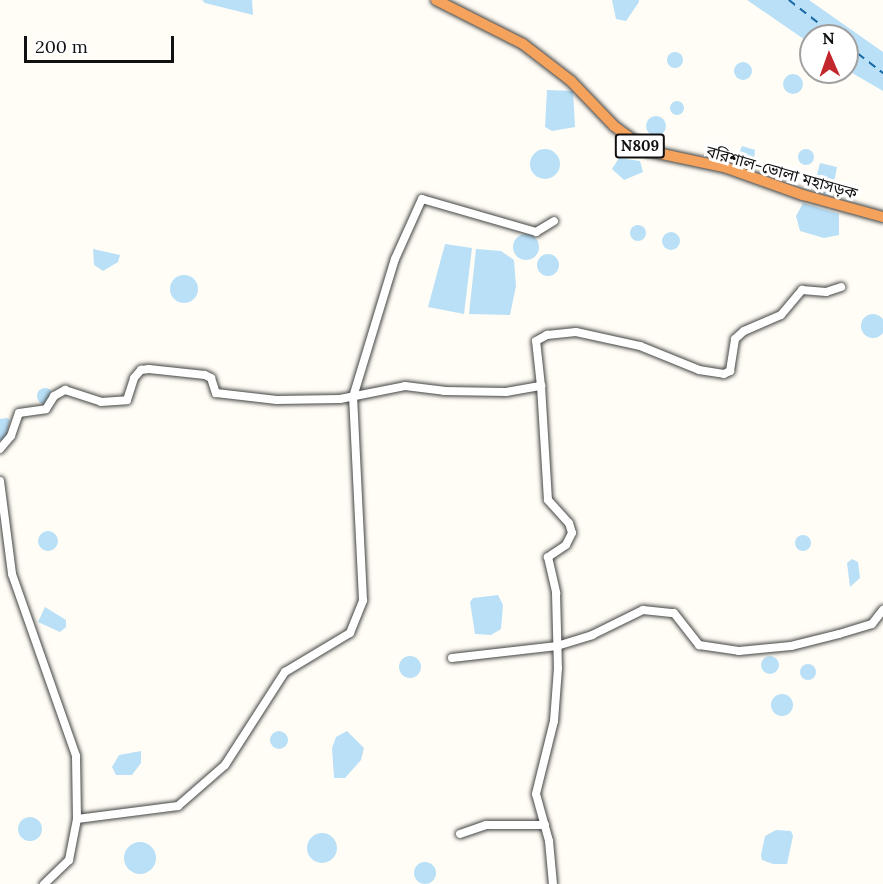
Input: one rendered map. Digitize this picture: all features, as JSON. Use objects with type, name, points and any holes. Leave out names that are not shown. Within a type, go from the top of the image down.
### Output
[{"type":"highway","name":"বরিশাল-ভোলা মহাসড়ক","points":[[436,0],[523,44],[571,81],[614,126],[648,151],[727,168],[802,195],[883,217]]},
{"type":"street","points":[[77,819],[178,806],[225,765],[285,672],[350,633],[363,600],[353,397],[395,259],[422,199],[537,232],[554,221]]},
{"type":"street","points":[[553,884],[545,825],[536,794],[554,721],[557,646],[556,593],[548,557],[566,545],[572,533],[569,523],[548,500],[536,341],[547,335],[593,333],[665,355],[699,370],[724,374],[730,371],[735,339],[744,331],[781,315],[802,290],[826,292],[841,287]]},
{"type":"street","points":[[0,449],[11,436],[19,413],[46,409],[59,391],[65,390],[101,402],[127,400],[134,378],[141,370],[149,369],[205,375],[212,378],[216,393],[291,401],[353,397],[405,386],[464,392],[541,386]]},
{"type":"street","points":[[0,481],[12,574],[76,756],[77,819],[69,860],[44,884]]},
{"type":"street","points":[[452,658],[557,646],[592,635],[643,610],[674,613],[699,645],[739,651],[790,646],[839,634],[872,624],[883,610]]},
{"type":"street","points":[[459,834],[486,825],[545,825]]},
{"type":"water","points":[[202,0],[252,0],[253,15],[205,3]]},
{"type":"water","points":[[612,0],[639,0],[639,2],[626,21],[616,19]]},
{"type":"water","points":[[747,0],[809,0],[843,24],[799,24],[799,36]]},
{"type":"water","points":[[859,35],[883,52],[883,91],[859,77]]},
{"type":"water","points":[[672,52],[678,52],[683,60],[681,66],[672,68],[667,63],[667,57]]},
{"type":"water","points":[[739,62],[747,62],[752,67],[750,78],[739,80],[734,75],[734,67]]},
{"type":"water","points":[[789,75],[797,75],[799,84],[803,84],[802,88],[797,93],[789,93],[784,88],[784,80]]},
{"type":"water","points":[[547,90],[573,91],[575,127],[552,131],[545,127]]},
{"type":"water","points":[[674,101],[680,101],[684,108],[680,115],[674,115],[670,111],[670,105]]},
{"type":"water","points":[[652,116],[660,116],[666,122],[666,130],[660,136],[652,136],[646,130],[646,122]]},
{"type":"water","points":[[742,146],[755,150],[753,170],[741,167],[738,156]]},
{"type":"water","points":[[545,149],[556,153],[560,164],[556,175],[545,179],[534,175],[530,164],[534,153]]},
{"type":"water","points":[[806,149],[812,151],[814,157],[812,163],[806,165],[800,163],[798,157],[800,151]]},
{"type":"water","points":[[619,158],[640,161],[643,172],[624,180],[612,169]]},
{"type":"water","points":[[820,163],[837,167],[832,193],[826,195],[814,187]]},
{"type":"water","points":[[803,203],[839,214],[839,235],[824,238],[800,231],[796,216]]},
{"type":"water","points":[[638,225],[646,233],[638,241],[630,233]]},
{"type":"water","points":[[671,232],[677,235],[680,241],[677,247],[671,250],[665,247],[662,241],[665,235]]},
{"type":"water","points":[[526,234],[535,238],[539,247],[535,256],[526,260],[517,256],[513,247],[517,238]]},
{"type":"water","points":[[445,244],[472,248],[464,314],[428,307]]},
{"type":"water","points":[[93,249],[120,255],[118,262],[103,271],[94,265]]},
{"type":"water","points":[[476,249],[501,251],[514,260],[516,286],[510,315],[469,314]]},
{"type":"water","points":[[548,254],[556,257],[559,265],[556,273],[548,276],[540,273],[537,265],[540,257]]},
{"type":"water","points":[[184,275],[194,279],[198,289],[194,299],[184,303],[174,299],[170,289],[174,279]]},
{"type":"water","points":[[873,314],[881,318],[885,326],[881,334],[873,338],[865,334],[861,326],[865,318]]},
{"type":"water","points":[[45,388],[51,390],[53,396],[51,402],[45,404],[39,402],[37,396],[39,390]]},
{"type":"water","points":[[0,419],[10,420],[5,441],[0,440]]},
{"type":"water","points":[[48,531],[55,534],[58,541],[55,548],[48,551],[41,548],[38,541],[41,534]]},
{"type":"water","points":[[800,535],[806,535],[811,543],[809,549],[800,551],[795,546],[795,540]]},
{"type":"water","points":[[852,559],[858,562],[860,578],[850,587],[847,563]]},
{"type":"water","points":[[498,595],[503,605],[501,629],[491,635],[475,634],[470,602],[473,598]]},
{"type":"water","points":[[45,607],[66,620],[66,627],[60,632],[38,622]]},
{"type":"water","points":[[410,656],[418,659],[421,667],[418,675],[410,678],[402,675],[399,667],[402,659]]},
{"type":"water","points":[[766,656],[774,656],[779,661],[777,672],[766,674],[761,669],[761,661]]},
{"type":"water","points":[[808,664],[816,672],[808,680],[800,672]]},
{"type":"water","points":[[782,694],[790,697],[793,705],[790,713],[782,716],[774,713],[771,705],[774,697]]},
{"type":"water","points":[[279,731],[285,734],[288,740],[285,746],[279,749],[273,746],[270,740],[273,734]]},
{"type":"water","points":[[347,731],[364,748],[361,760],[345,778],[334,778],[332,748],[336,737]]},
{"type":"water","points":[[141,751],[141,763],[132,775],[116,775],[112,767],[119,755]]},
{"type":"water","points":[[30,817],[35,818],[41,824],[41,834],[35,840],[30,841],[25,840],[19,834],[18,829],[19,824],[25,818]]},
{"type":"water","points":[[776,830],[791,831],[793,836],[787,864],[773,864],[762,860],[765,836]]},
{"type":"water","points":[[322,833],[332,838],[337,848],[332,858],[322,863],[312,858],[307,848],[312,838]]},
{"type":"water","points":[[140,842],[151,847],[156,858],[151,869],[140,874],[129,869],[124,858],[129,847]]},
{"type":"water","points":[[425,862],[433,865],[436,873],[433,881],[425,884],[417,881],[414,873],[417,865]]},
{"type":"ferry route","points":[[789,0],[820,24]]},
{"type":"ferry route","points":[[859,54],[883,73]]}]
